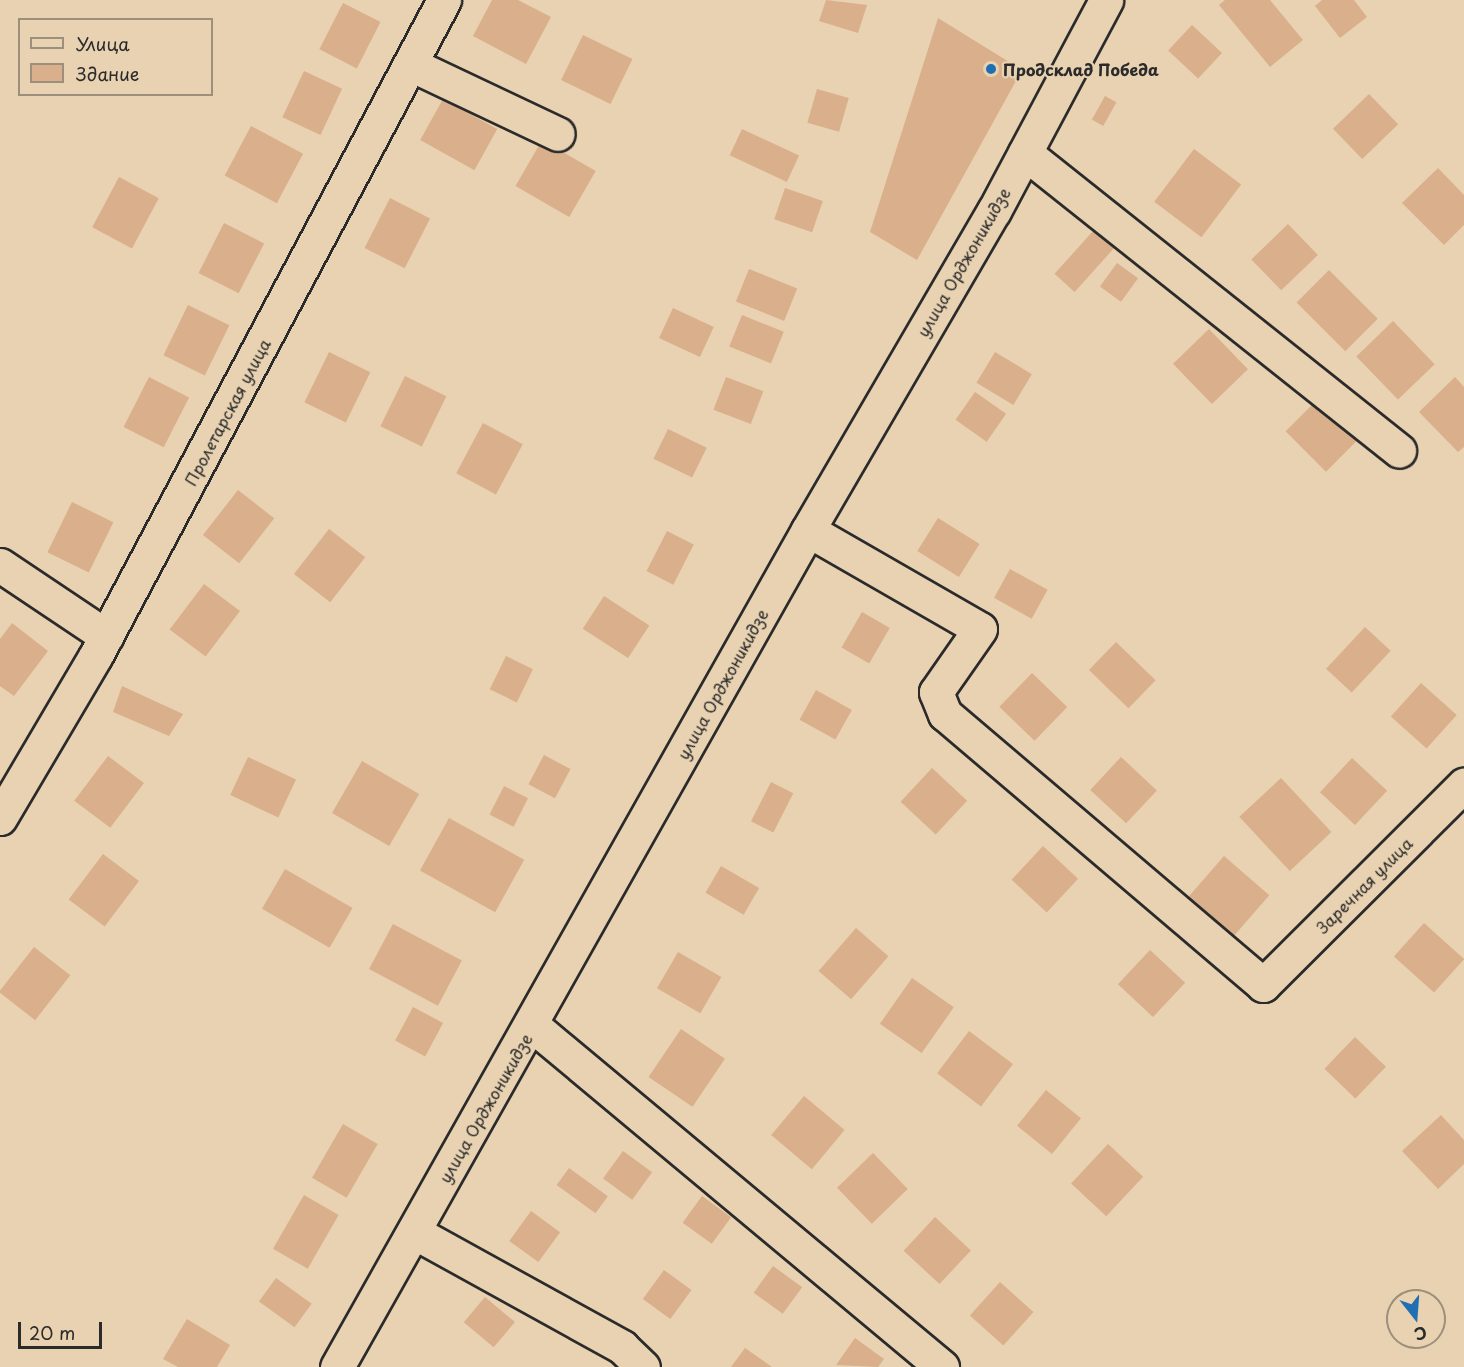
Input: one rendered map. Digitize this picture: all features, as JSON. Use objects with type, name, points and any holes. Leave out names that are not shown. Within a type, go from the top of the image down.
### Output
[{"type":"street","name":"Пролетарская улица","points":[[0,818],[106,636],[412,65],[444,0]]},
{"type":"street","name":"улица Орджоникидзе","points":[[337,1367],[532,1025],[808,530],[1025,153],[1106,0]]},
{"type":"street","points":[[412,65],[558,134]]},
{"type":"street","points":[[1025,153],[1399,451]]},
{"type":"street","name":"Заречная улица","points":[[808,530],[980,629],[936,692],[945,714],[1263,985],[1464,785]]},
{"type":"street","points":[[0,565],[106,636]]},
{"type":"street","points":[[532,1025],[942,1367]]},
{"type":"street","points":[[414,1232],[622,1347],[642,1367]]},
{"type":"building","points":[[492,0],[518,0],[551,17],[526,64],[473,36]]},
{"type":"building","points":[[826,0],[867,5],[858,33],[819,21]]},
{"type":"building","points":[[1225,0],[1270,0],[1303,40],[1270,67],[1219,5]]},
{"type":"building","points":[[1322,0],[1354,0],[1367,17],[1340,38],[1315,6]]},
{"type":"building","points":[[343,3],[380,22],[357,68],[319,49]]},
{"type":"building","points":[[938,18],[1022,70],[917,260],[870,232]]},
{"type":"building","points":[[1192,25],[1222,53],[1198,79],[1168,51]]},
{"type":"building","points":[[583,35],[632,59],[611,104],[561,80]]},
{"type":"building","points":[[304,71],[342,89],[321,135],[282,117]]},
{"type":"building","points":[[817,89],[849,98],[839,132],[807,123]]},
{"type":"building","points":[[1369,94],[1398,124],[1362,159],[1333,129]]},
{"type":"building","points":[[1105,96],[1116,102],[1103,126],[1092,120]]},
{"type":"building","points":[[443,99],[497,129],[474,170],[420,140]]},
{"type":"building","points":[[251,126],[303,154],[277,203],[225,175]]},
{"type":"building","points":[[742,129],[799,156],[787,182],[730,155]]},
{"type":"building","points":[[542,140],[596,171],[569,217],[516,186]]},
{"type":"building","points":[[1194,149],[1241,185],[1201,237],[1154,202]]},
{"type":"building","points":[[1438,168],[1464,195],[1464,225],[1444,245],[1402,203]]},
{"type":"building","points":[[119,177],[159,198],[132,248],[92,227]]},
{"type":"building","points":[[785,188],[823,201],[812,232],[774,219]]},
{"type":"building","points":[[390,198],[430,218],[405,268],[365,248]]},
{"type":"building","points":[[224,223],[264,243],[239,293],[199,273]]},
{"type":"building","points":[[1288,224],[1318,255],[1281,290],[1251,259]]},
{"type":"building","points":[[1094,230],[1114,248],[1075,292],[1055,274]]},
{"type":"building","points":[[1117,263],[1138,278],[1121,302],[1100,286]]},
{"type":"building","points":[[749,269],[797,288],[784,321],[736,301]]},
{"type":"building","points":[[1329,270],[1378,319],[1345,351],[1296,303]]},
{"type":"building","points":[[188,305],[229,325],[205,375],[163,355]]},
{"type":"building","points":[[673,308],[714,327],[700,357],[659,338]]},
{"type":"building","points":[[742,315],[784,332],[771,363],[729,347]]},
{"type":"building","points":[[1393,321],[1435,364],[1398,400],[1356,356]]},
{"type":"building","points":[[1209,329],[1248,369],[1212,404],[1173,364]]},
{"type":"building","points":[[329,352],[370,372],[346,422],[304,402]]},
{"type":"building","points":[[995,352],[1032,374],[1013,405],[976,383]]},
{"type":"building","points":[[405,376],[446,396],[422,446],[380,426]]},
{"type":"building","points":[[149,377],[189,397],[164,447],[124,427]]},
{"type":"building","points":[[726,377],[763,391],[751,424],[713,410]]},
{"type":"building","points":[[1455,377],[1464,387],[1464,447],[1458,452],[1419,412]]},
{"type":"building","points":[[975,392],[1006,414],[987,442],[955,420]]},
{"type":"building","points":[[1321,396],[1361,436],[1326,472],[1286,431]]},
{"type":"building","points":[[483,423],[523,444],[496,494],[456,473]]},
{"type":"building","points":[[668,429],[707,448],[692,478],[654,459]]},
{"type":"building","points":[[238,490],[274,518],[239,563],[203,535]]},
{"type":"building","points":[[72,502],[113,522],[89,572],[47,552]]},
{"type":"building","points":[[938,518],[980,544],[959,577],[917,551]]},
{"type":"building","points":[[329,529],[365,557],[330,602],[294,574]]},
{"type":"building","points":[[667,531],[694,545],[673,585],[647,571]]},
{"type":"building","points":[[1010,569],[1048,590],[1032,619],[994,598]]},
{"type":"building","points":[[204,584],[240,611],[206,657],[170,630]]},
{"type":"building","points":[[604,596],[649,625],[628,658],[583,629]]},
{"type":"building","points":[[862,612],[890,628],[869,664],[842,648]]},
{"type":"building","points":[[12,623],[48,651],[14,696],[0,686],[0,639]]},
{"type":"building","points":[[1365,627],[1391,651],[1352,693],[1326,669]]},
{"type":"building","points":[[1116,642],[1156,680],[1128,708],[1089,670]]},
{"type":"building","points":[[506,656],[533,669],[517,702],[490,689]]},
{"type":"building","points":[[1032,673],[1067,707],[1035,741],[999,707]]},
{"type":"building","points":[[1421,683],[1457,715],[1427,749],[1391,716]]},
{"type":"building","points":[[122,686],[183,714],[169,736],[113,712]]},
{"type":"building","points":[[816,690],[852,710],[835,740],[800,720]]},
{"type":"building","points":[[544,755],[570,769],[555,798],[529,784]]},
{"type":"building","points":[[108,756],[144,783],[110,828],[74,801]]},
{"type":"building","points":[[248,757],[296,779],[278,817],[230,795]]},
{"type":"building","points":[[1121,757],[1157,790],[1126,823],[1090,790]]},
{"type":"building","points":[[1352,758],[1387,791],[1355,825],[1320,792]]},
{"type":"building","points":[[362,761],[419,794],[389,846],[332,813]]},
{"type":"building","points":[[932,768],[967,801],[936,834],[901,802]]},
{"type":"building","points":[[1281,778],[1331,832],[1290,871],[1239,817]]},
{"type":"building","points":[[771,782],[793,793],[773,833],[751,821]]},
{"type":"building","points":[[504,786],[528,798],[514,827],[489,815]]},
{"type":"building","points":[[449,818],[524,860],[495,912],[420,870]]},
{"type":"building","points":[[1043,846],[1078,879],[1047,912],[1012,880]]},
{"type":"building","points":[[103,854],[139,881],[105,927],[69,900]]},
{"type":"building","points":[[1224,856],[1269,895],[1233,937],[1188,898]]},
{"type":"building","points":[[721,866],[759,888],[744,915],[706,893]]},
{"type":"building","points":[[285,869],[353,908],[330,948],[262,909]]},
{"type":"building","points":[[1424,923],[1464,959],[1434,993],[1394,956]]},
{"type":"building","points":[[393,924],[462,961],[438,1006],[369,969]]},
{"type":"building","points":[[856,928],[888,956],[851,999],[819,971]]},
{"type":"building","points":[[34,947],[70,975],[35,1020],[0,993]]},
{"type":"building","points":[[1150,950],[1185,983],[1153,1017],[1118,984]]},
{"type":"building","points":[[678,952],[721,977],[700,1013],[657,988]]},
{"type":"building","points":[[912,978],[954,1007],[922,1053],[880,1024]]},
{"type":"building","points":[[413,1007],[443,1023],[425,1057],[395,1041]]},
{"type":"building","points":[[681,1029],[725,1059],[693,1107],[649,1077]]},
{"type":"building","points":[[969,1031],[1013,1064],[981,1106],[937,1073]]},
{"type":"building","points":[[1355,1037],[1386,1067],[1355,1099],[1324,1069]]},
{"type":"building","points":[[1046,1090],[1081,1118],[1052,1154],[1017,1126]]},
{"type":"building","points":[[804,1096],[845,1130],[812,1169],[771,1135]]},
{"type":"building","points":[[1441,1115],[1464,1140],[1464,1164],[1438,1189],[1402,1151]]},
{"type":"building","points":[[343,1124],[378,1144],[347,1198],[312,1178]]},
{"type":"building","points":[[1108,1144],[1143,1177],[1106,1216],[1071,1183]]},
{"type":"building","points":[[623,1151],[652,1172],[632,1200],[603,1179]]},
{"type":"building","points":[[873,1153],[908,1189],[872,1224],[837,1188]]},
{"type":"building","points":[[569,1168],[608,1196],[595,1213],[557,1185]]},
{"type":"building","points":[[304,1195],[339,1215],[308,1269],[273,1249]]},
{"type":"building","points":[[702,1196],[731,1217],[712,1244],[683,1223]]},
{"type":"building","points":[[531,1211],[560,1232],[538,1262],[509,1241]]},
{"type":"building","points":[[935,1217],[971,1250],[939,1284],[904,1251]]},
{"type":"building","points":[[773,1266],[802,1287],[783,1314],[754,1293]]},
{"type":"building","points":[[664,1270],[692,1290],[670,1319],[643,1299]]},
{"type":"building","points":[[276,1278],[312,1304],[295,1327],[259,1301]]},
{"type":"building","points":[[1000,1282],[1033,1312],[1003,1346],[970,1315]]},
{"type":"building","points":[[485,1297],[515,1322],[494,1347],[464,1322]]},
{"type":"building","points":[[187,1319],[230,1345],[217,1367],[178,1367],[163,1359]]},
{"type":"building","points":[[855,1338],[884,1359],[878,1367],[836,1365]]},
{"type":"building","points":[[745,1348],[772,1367],[731,1367]]},
{"type":"place","name":"Продсклад Победа","points":[[991,69]]}]
